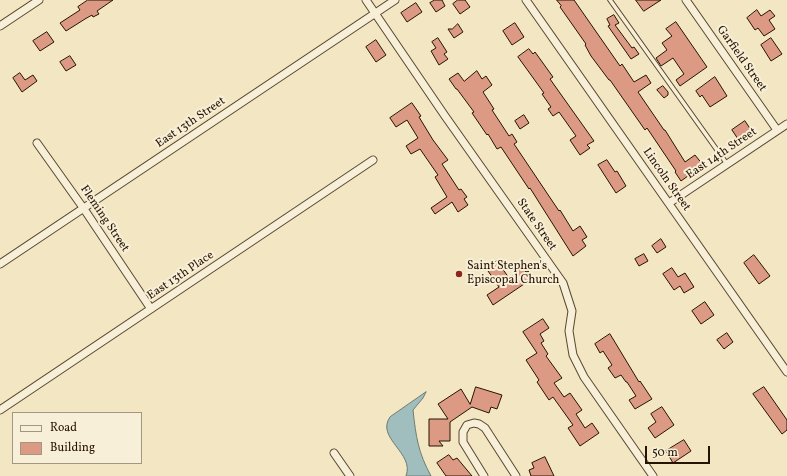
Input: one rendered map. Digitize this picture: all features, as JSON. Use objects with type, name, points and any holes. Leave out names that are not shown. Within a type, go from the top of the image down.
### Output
[{"type":"street","points":[[0,26],[39,0]]},
{"type":"street","name":"State Street","points":[[366,0],[445,116],[563,283],[572,310],[569,331],[573,355],[584,377],[653,476]]},
{"type":"street","name":"East 13th Street","points":[[0,264],[395,0]]},
{"type":"street","name":"Lincoln Street","points":[[526,0],[787,372]]},
{"type":"street","name":"Garfield Street","points":[[686,0],[777,130]]},
{"type":"street","name":"East 14th Street","points":[[669,203],[787,124]]},
{"type":"street","name":"Fleming Street","points":[[37,143],[84,209],[151,309]]},
{"type":"street","name":"East 13th Place","points":[[0,410],[373,160]]},
{"type":"street","points":[[484,476],[462,442],[463,432],[467,425],[474,423],[485,428],[516,476]]},
{"type":"street","points":[[334,453],[350,476]]},
{"type":"lane","points":[[610,0],[727,164]]},
{"type":"water","points":[[426,392],[413,410],[418,444],[431,476],[406,476],[407,468],[405,460],[387,432],[387,425],[390,417]]},
{"type":"building","points":[[88,0],[113,0],[97,11],[99,14],[93,17],[92,15],[66,31],[60,23],[80,10],[78,7]]},
{"type":"building","points":[[435,0],[442,0],[445,6],[436,12],[430,3]]},
{"type":"building","points":[[458,0],[465,0],[470,7],[460,14],[453,4]]},
{"type":"building","points":[[557,0],[574,0],[620,66],[622,64],[634,82],[646,75],[651,83],[638,92],[665,130],[685,162],[695,155],[703,165],[681,181],[647,128],[645,130],[610,80],[591,56],[585,45],[586,44],[560,7],[561,6]]},
{"type":"building","points":[[636,0],[661,0],[644,11]]},
{"type":"building","points":[[416,3],[422,12],[407,22],[401,13]]},
{"type":"building","points":[[757,10],[761,16],[770,10],[775,16],[769,20],[775,29],[764,36],[758,28],[755,30],[747,18]]},
{"type":"building","points":[[614,15],[619,23],[615,25],[632,48],[634,47],[639,54],[631,59],[608,26],[610,25],[607,19]]},
{"type":"building","points":[[676,22],[707,67],[680,86],[676,80],[684,74],[673,58],[661,66],[656,58],[667,50],[662,43],[672,36],[666,29]]},
{"type":"building","points":[[515,23],[524,37],[512,45],[503,31]]},
{"type":"building","points":[[458,24],[463,32],[454,38],[448,29],[452,29]]},
{"type":"building","points":[[47,32],[54,42],[40,51],[33,41]]},
{"type":"building","points":[[438,38],[447,52],[444,54],[448,59],[439,65],[431,51],[436,48],[432,42]]},
{"type":"building","points":[[771,38],[782,54],[771,61],[761,45]]},
{"type":"building","points":[[376,40],[386,55],[376,62],[366,47]]},
{"type":"building","points":[[529,49],[533,54],[535,52],[553,77],[550,79],[594,141],[587,145],[590,148],[580,155],[570,140],[576,136],[559,112],[553,116],[548,109],[551,107],[542,94],[544,93],[518,57]]},
{"type":"building","points":[[70,56],[76,65],[66,71],[60,62]]},
{"type":"building","points":[[477,71],[482,79],[486,76],[492,85],[483,92],[494,109],[492,110],[509,136],[512,134],[517,142],[514,144],[573,231],[580,226],[587,237],[582,240],[586,246],[573,256],[530,188],[529,189],[501,147],[497,149],[472,113],[474,112],[449,79],[458,73],[464,81]]},
{"type":"building","points":[[20,73],[25,80],[33,75],[37,81],[22,92],[13,78]]},
{"type":"building","points":[[715,77],[727,96],[710,107],[702,95],[700,97],[696,91]]},
{"type":"building","points":[[663,86],[668,92],[668,95],[664,98],[657,90]]},
{"type":"building","points":[[412,103],[421,116],[419,117],[433,140],[448,160],[442,164],[459,190],[461,189],[467,197],[464,199],[468,205],[458,212],[452,202],[435,214],[431,208],[447,197],[435,177],[438,175],[420,149],[411,154],[406,146],[418,138],[407,120],[396,127],[390,118]]},
{"type":"building","points":[[524,115],[529,123],[520,129],[515,121]]},
{"type":"building","points":[[745,121],[751,130],[738,139],[732,130]]},
{"type":"building","points":[[607,160],[615,172],[617,171],[626,186],[616,193],[598,165]]},
{"type":"building","points":[[661,239],[666,247],[657,253],[652,246]]},
{"type":"building","points":[[644,254],[648,261],[639,266],[635,259]]},
{"type":"building","points":[[754,255],[770,276],[759,284],[744,263]]},
{"type":"building","points":[[497,261],[509,278],[523,268],[526,272],[528,271],[533,278],[493,305],[487,295],[499,287],[486,268]]},
{"type":"building","points":[[672,268],[678,277],[685,273],[694,287],[684,293],[680,286],[674,290],[663,274]]},
{"type":"building","points":[[705,302],[714,315],[701,324],[692,311]]},
{"type":"building","points":[[543,319],[549,328],[540,334],[544,341],[541,343],[548,354],[546,356],[562,378],[554,383],[564,397],[570,393],[582,410],[576,414],[585,428],[592,423],[599,433],[580,446],[568,428],[573,425],[553,397],[549,400],[537,382],[539,380],[526,360],[537,353],[523,332]]},
{"type":"building","points":[[727,333],[733,342],[724,349],[717,340]]},
{"type":"building","points":[[610,334],[639,382],[640,381],[652,399],[635,409],[629,400],[636,396],[621,375],[615,378],[608,368],[612,365],[603,351],[600,353],[595,344]]},
{"type":"building","points":[[476,387],[502,395],[497,409],[491,407],[489,413],[472,407],[450,422],[450,441],[439,441],[443,446],[429,446],[429,419],[448,419],[438,404],[461,389],[470,404]]},
{"type":"building","points":[[764,387],[787,420],[787,430],[782,434],[753,394]]},
{"type":"building","points":[[662,407],[674,425],[655,438],[648,428],[656,422],[651,414]]},
{"type":"building","points":[[684,440],[691,451],[673,463],[666,451]]},
{"type":"building","points":[[449,455],[453,460],[457,458],[472,476],[446,476],[437,463]]},
{"type":"building","points":[[545,457],[554,476],[531,476],[529,470],[534,468],[532,463]]},
{"type":"place","name":"Saint Stephen's Episcopal Church","points":[[459,274]]}]
